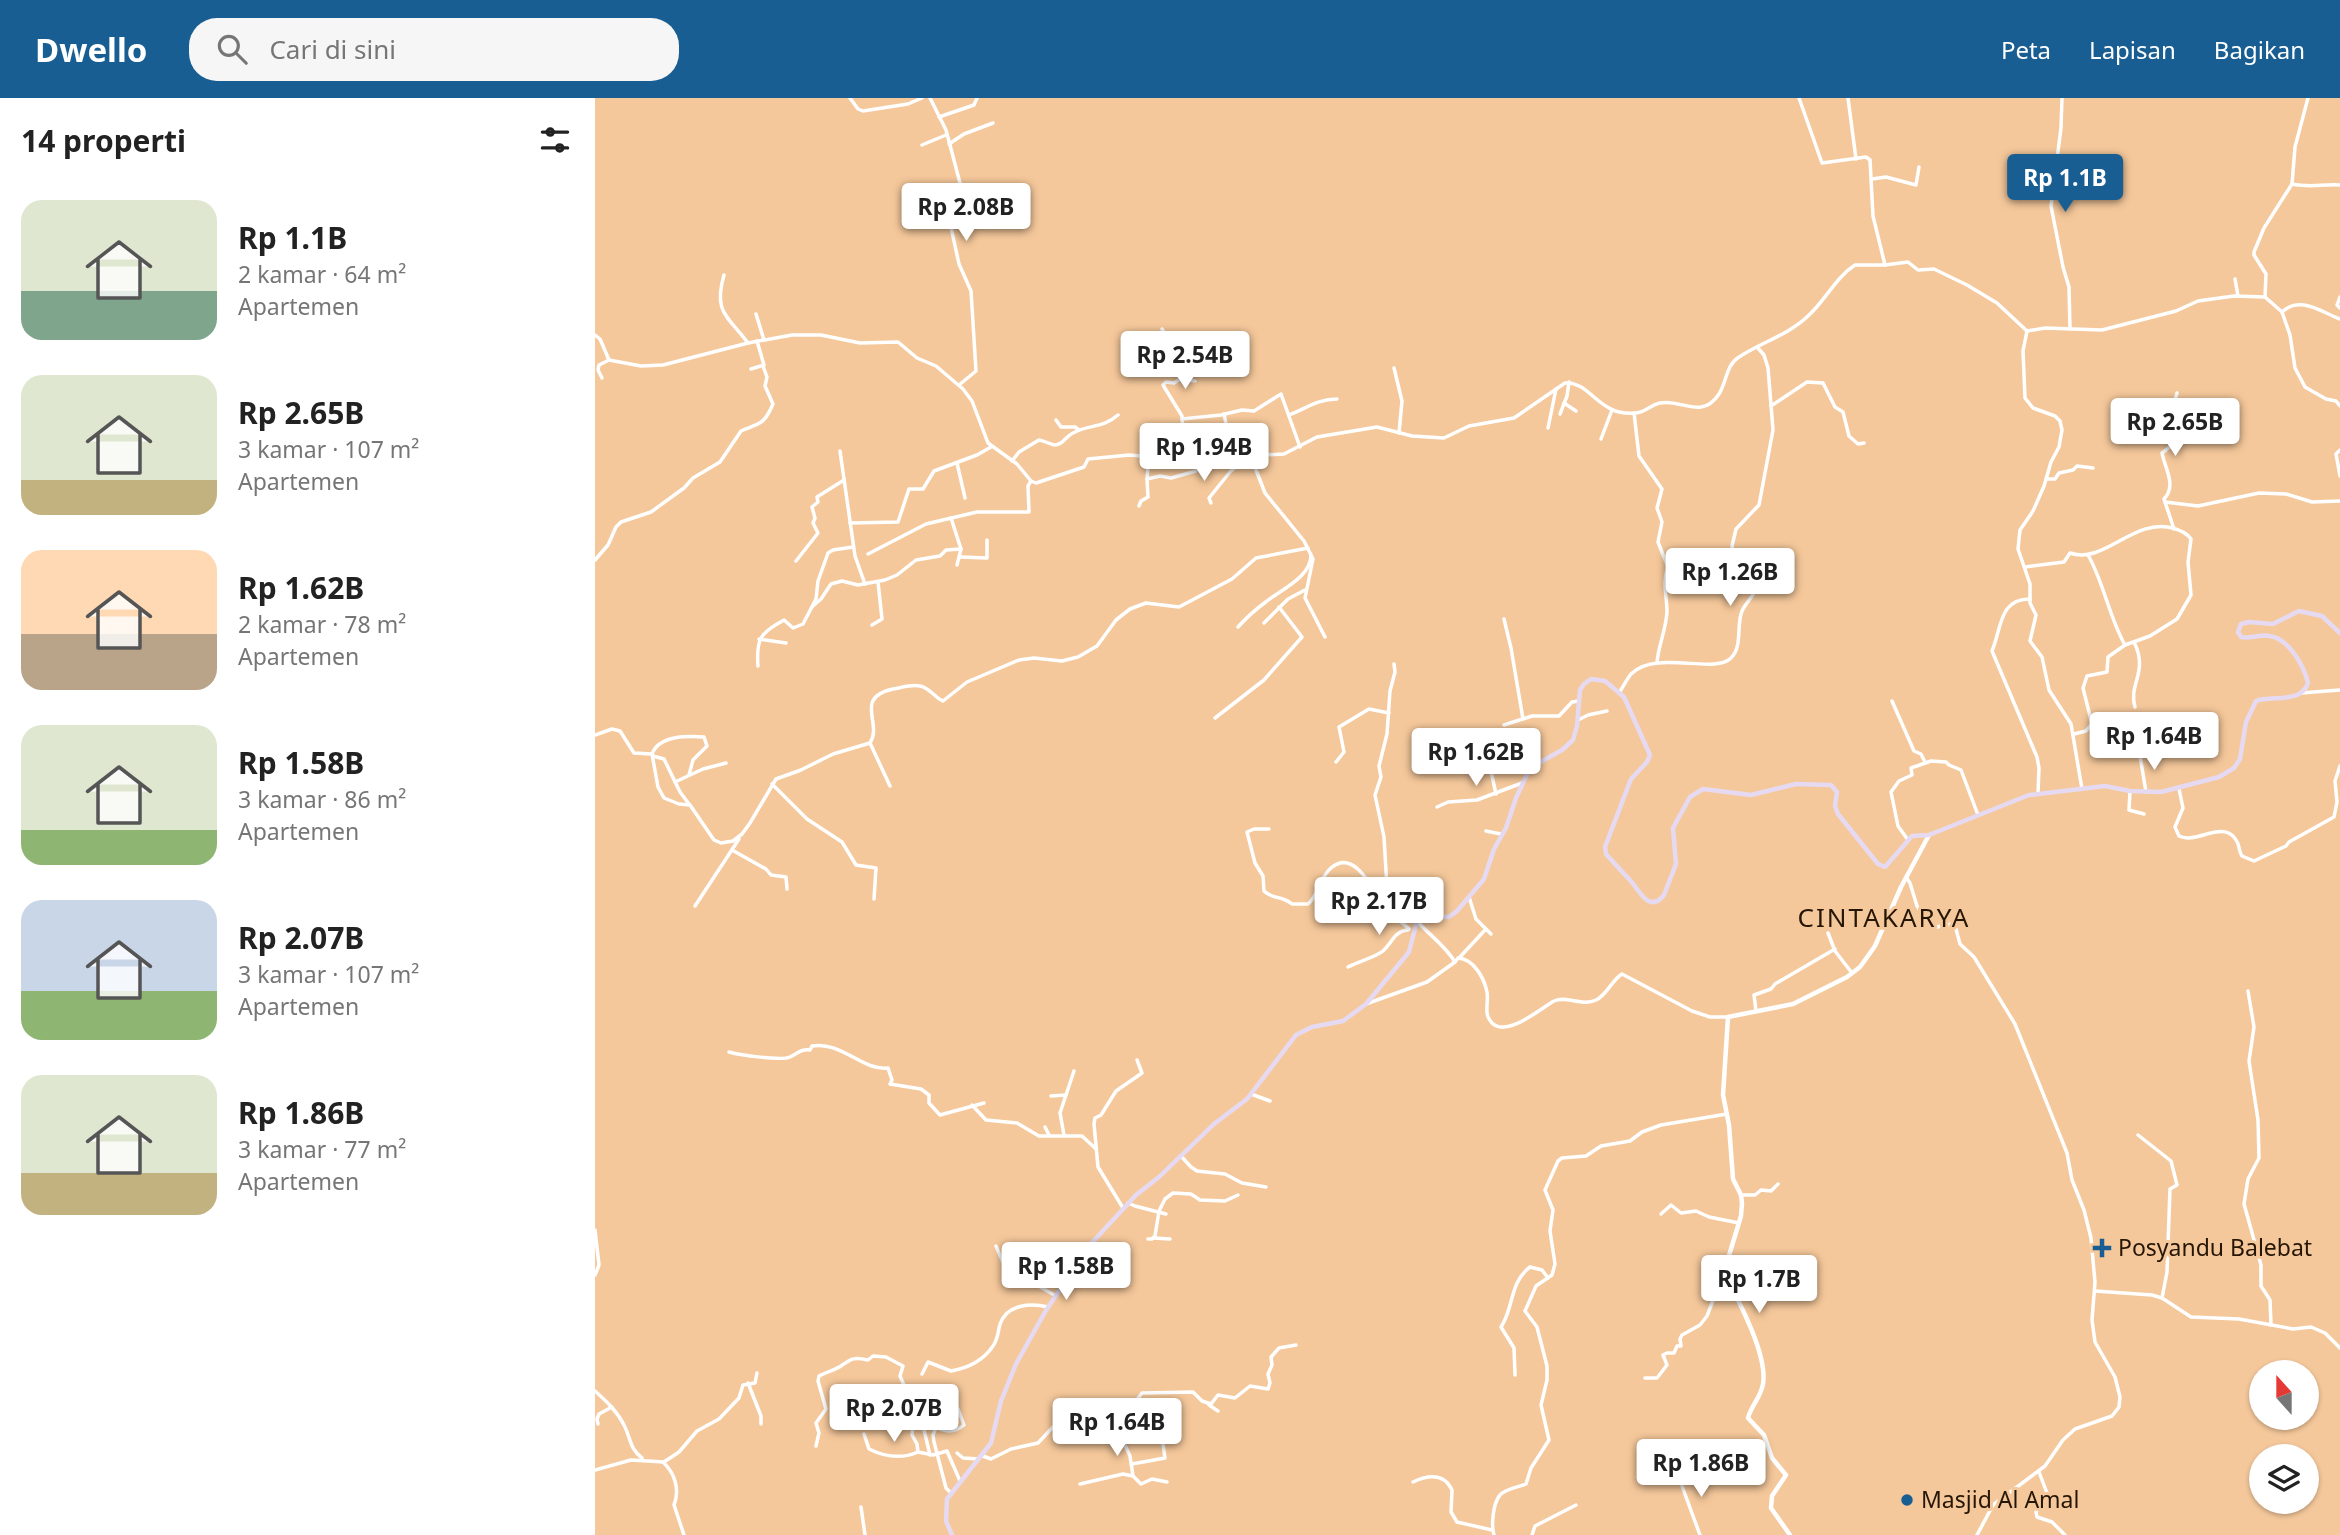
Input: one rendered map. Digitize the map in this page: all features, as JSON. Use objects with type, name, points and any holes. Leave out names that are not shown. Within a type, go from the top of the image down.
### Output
[{"type":"main road","points":[[950,1534],[946,1513],[947,1499],[982,1458],[995,1433],[1001,1401],[1016,1364],[1048,1307],[1094,1238],[1214,1124],[1251,1094],[1296,1035],[1312,1027],[1343,1021],[1366,1004],[1409,952],[1411,929],[1416,921],[1422,917],[1449,917],[1469,897],[1484,879],[1522,783],[1532,765],[1562,750],[1573,740],[1581,686],[1591,679],[1605,681],[1627,702],[1650,755],[1631,779],[1605,851],[1645,900],[1652,902],[1660,900],[1667,889],[1676,864],[1673,828],[1690,797],[1703,789],[1751,795],[1796,784],[1826,784],[1836,790],[1837,814],[1881,867],[1888,865],[1908,840],[1917,835],[1929,835],[2020,797],[2105,786],[2146,792],[2179,789],[2219,777],[2237,764],[2243,751],[2246,722],[2256,701],[2301,693],[2307,688],[2308,680],[2289,648],[2281,640],[2268,635],[2250,638],[2241,636],[2238,632],[2241,624],[2273,624],[2299,611],[2326,619],[2340,633]]},
{"type":"street","points":[[850,98],[858,109],[863,111],[913,103],[922,98]]},
{"type":"street","points":[[930,98],[947,135],[960,183],[947,209],[959,264],[971,291],[976,369],[975,373],[967,376],[959,385]]},
{"type":"street","points":[[939,117],[974,105],[977,98]]},
{"type":"street","points":[[1799,98],[1822,163],[1868,158],[1872,167],[1873,215],[1885,265]]},
{"type":"street","points":[[1848,98],[1856,159]]},
{"type":"street","points":[[2062,98],[2061,128],[2050,206],[2069,287],[2070,330]]},
{"type":"street","points":[[2265,297],[2266,274],[2254,252],[2264,228],[2292,184],[2295,147],[2308,98]]},
{"type":"street","points":[[949,144],[964,134],[993,122]]},
{"type":"street","points":[[922,145],[947,135]]},
{"type":"street","points":[[1872,179],[1887,177],[1916,184],[1919,167]]},
{"type":"street","points":[[2292,184],[2309,187],[2322,184],[2340,185]]},
{"type":"street","points":[[602,378],[598,367],[609,360],[641,366],[663,366],[748,343],[800,334],[821,335],[860,343],[898,342],[913,355],[936,366],[959,385],[972,401],[991,447],[1012,461],[1031,481],[1036,482],[1084,467],[1089,458],[1109,455],[1180,459],[1284,454],[1317,437],[1359,429],[1382,428],[1399,433],[1444,438],[1469,426],[1511,419],[1556,387],[1569,382],[1581,386],[1599,403],[1612,410],[1634,413],[1665,402],[1692,408],[1707,404],[1718,396],[1735,359],[1785,333],[1807,318],[1852,266],[1908,262],[1917,269],[1934,269],[1987,297],[2028,331]]},
{"type":"street","points":[[724,275],[720,297],[726,319],[748,343]]},
{"type":"street","points":[[2235,279],[2238,296]]},
{"type":"street","points":[[2028,331],[2045,328],[2105,330],[2176,311],[2195,301],[2238,296],[2265,297],[2282,312],[2290,335],[2294,368],[2299,378],[2309,390],[2340,405]]},
{"type":"street","points":[[2340,297],[2337,305],[2340,308]]},
{"type":"street","points":[[2282,312],[2286,308],[2302,304],[2340,317]]},
{"type":"street","points":[[756,314],[764,340]]},
{"type":"street","points":[[1162,329],[1177,352],[1172,355],[1179,378],[1175,383],[1163,384],[1182,419],[1180,459]]},
{"type":"street","points":[[2028,331],[2023,351],[2025,398],[2033,408],[2055,416],[2062,427],[2061,442],[2033,511],[2020,530],[2018,549],[2030,584],[2030,599],[2036,615],[2030,641],[2042,657],[2049,690],[2066,714],[2074,734],[2082,789]]},
{"type":"street","points":[[595,335],[600,339],[609,360]]},
{"type":"street","points":[[595,560],[608,545],[621,522],[651,512],[684,488],[693,478],[720,462],[741,431],[764,422],[773,404],[765,387],[767,377],[757,341]]},
{"type":"street","points":[[1619,693],[1630,675],[1644,666],[1657,663],[1722,663],[1730,659],[1735,651],[1742,612],[1756,587],[1754,581],[1735,562],[1732,540],[1736,528],[1756,509],[1760,501],[1773,430],[1767,363],[1757,347]]},
{"type":"street","points":[[751,369],[763,366]]},
{"type":"street","points":[[1394,368],[1402,401],[1399,433]]},
{"type":"street","points":[[1179,378],[1195,381]]},
{"type":"street","points":[[1560,414],[1569,382]]},
{"type":"street","points":[[1771,406],[1805,383],[1823,383],[1835,407],[1843,412],[1851,440],[1858,444],[1864,443]]},
{"type":"street","points":[[1548,428],[1556,387]]},
{"type":"street","points":[[2174,529],[2164,497],[2170,492],[2169,472],[2162,453],[2175,444],[2171,415],[2177,393]]},
{"type":"street","points":[[1182,419],[1259,410],[1281,394],[1300,447]]},
{"type":"street","points":[[1289,415],[1320,400],[1337,399]]},
{"type":"street","points":[[1564,403],[1576,411]]},
{"type":"street","points":[[1601,439],[1612,410]]},
{"type":"street","points":[[1634,413],[1639,456],[1662,489],[1657,508],[1662,522],[1658,539],[1668,567],[1665,579],[1667,611],[1657,663]]},
{"type":"street","points":[[1224,414],[1229,438],[1229,457]]},
{"type":"street","points":[[1012,461],[1021,450],[1039,440],[1057,445],[1071,433],[1094,428],[1112,421],[1118,415]]},
{"type":"street","points":[[1056,420],[1061,426],[1079,430]]},
{"type":"street","points":[[1168,458],[1176,428]]},
{"type":"street","points":[[2155,442],[2175,438]]},
{"type":"street","points":[[850,523],[898,522],[908,490],[923,489],[932,472],[991,447]]},
{"type":"street","points":[[2340,450],[2336,454],[2340,476]]},
{"type":"street","points":[[841,451],[853,547],[865,584]]},
{"type":"street","points":[[1253,455],[1265,493],[1309,550],[1313,565],[1305,598],[1325,637]]},
{"type":"street","points":[[1139,506],[1141,501],[1148,497],[1149,456]]},
{"type":"street","points":[[1211,503],[1209,498],[1213,491],[1240,464],[1238,456]]},
{"type":"street","points":[[1147,479],[1160,476],[1171,478],[1196,471],[1197,457]]},
{"type":"street","points":[[957,463],[965,498]]},
{"type":"street","points":[[2046,479],[2055,479],[2059,473],[2073,470],[2077,466],[2093,468]]},
{"type":"street","points":[[796,561],[818,533],[813,523],[813,507],[818,502],[817,496],[840,485],[845,479]]},
{"type":"street","points":[[868,554],[918,527],[996,510],[1028,512],[1028,486],[1031,481]]},
{"type":"street","points":[[2165,502],[2198,506],[2259,493],[2286,494],[2312,502],[2340,501]]},
{"type":"street","points":[[951,519],[961,549],[957,565]]},
{"type":"street","points":[[2025,567],[2064,562],[2070,553],[2088,555],[2148,528],[2160,526],[2174,529],[2186,533],[2191,539],[2187,558],[2191,598],[2171,624],[2125,645],[2108,657],[2107,672],[2087,676],[2083,688],[2092,724],[2086,731],[2074,734]]},
{"type":"street","points":[[960,557],[987,558],[987,540]]},
{"type":"street","points":[[758,666],[756,651],[759,639],[784,620],[793,628],[803,624],[812,607],[828,553],[853,547]]},
{"type":"street","points":[[812,607],[831,584],[842,581],[858,585],[878,582],[897,575],[914,561],[940,556],[946,550],[961,549]]},
{"type":"street","points":[[1237,626],[1302,575],[1310,564],[1309,550]]},
{"type":"street","points":[[695,906],[779,777],[801,771],[833,754],[870,743],[873,738],[873,700],[884,691],[923,686],[943,701],[976,677],[1025,658],[1062,661],[1078,657],[1097,646],[1116,620],[1135,607],[1156,603],[1179,607],[1232,579],[1256,558],[1309,550]]},
{"type":"street","points":[[2088,555],[2117,632],[2125,645]]},
{"type":"street","points":[[873,625],[882,619],[878,582]]},
{"type":"street","points":[[1264,623],[1295,594],[1305,590]]},
{"type":"street","points":[[2030,599],[2016,600],[2006,607],[1992,650],[2037,757],[2038,793]]},
{"type":"street","points":[[1215,718],[1264,680],[1302,637],[1279,607]]},
{"type":"street","points":[[1504,619],[1521,696],[1523,719]]},
{"type":"street","points":[[759,639],[786,643]]},
{"type":"street","points":[[2134,642],[2141,664],[2133,697],[2135,707]]},
{"type":"street","points":[[1394,664],[1387,734],[1379,766],[1381,777],[1375,795],[1384,837],[1386,885],[1390,892],[1409,903],[1422,917]]},
{"type":"street","points":[[2301,693],[2340,690]]},
{"type":"street","points":[[1504,725],[1532,716],[1559,716],[1572,702],[1579,701]]},
{"type":"street","points":[[1892,701],[1914,751],[1921,754],[1926,763]]},
{"type":"street","points":[[1336,762],[1344,752],[1339,727],[1369,709],[1389,713]]},
{"type":"street","points":[[1578,720],[1607,711]]},
{"type":"street","points":[[595,735],[611,729],[620,731],[634,753],[664,759],[689,804],[717,842],[733,841],[742,834]]},
{"type":"street","points":[[689,775],[693,760],[707,746],[704,737],[673,738],[657,745],[652,755],[660,793],[668,801],[689,804]]},
{"type":"street","points":[[870,743],[890,786]]},
{"type":"street","points":[[2140,756],[2146,792]]},
{"type":"street","points":[[1488,758],[1496,793]]},
{"type":"street","points":[[1908,840],[1898,826],[1891,792],[1899,781],[1911,776],[1911,768],[1926,763],[1946,762],[1961,769],[1978,815]]},
{"type":"street","points":[[675,782],[726,763]]},
{"type":"street","points":[[2179,789],[2183,808],[2175,827],[2179,836],[2191,839],[2219,831],[2225,832],[2237,841],[2242,856],[2254,861],[2286,846],[2334,817],[2337,802],[2335,781],[2340,766]]},
{"type":"street","points":[[1437,807],[1448,802],[1477,800],[1522,783]]},
{"type":"street","points":[[772,784],[807,819],[842,842],[856,864],[876,868],[874,899]]},
{"type":"street","points":[[2130,791],[2129,810],[2144,814]]},
{"type":"street","points":[[1269,829],[1247,832],[1255,863],[1263,876],[1264,891],[1269,896],[1283,897],[1294,905],[1308,904],[1313,900],[1317,887],[1327,872],[1336,864],[1346,863],[1366,876],[1373,892],[1387,911],[1411,929]]},
{"type":"street","points":[[1486,831],[1501,834]]},
{"type":"street","points":[[1416,921],[1457,960],[1468,961],[1480,975],[1487,990],[1487,1013],[1496,1026],[1515,1025],[1559,999],[1584,1003],[1595,1001],[1622,974],[1692,1011],[1710,1017],[1728,1017],[1793,1004],[1852,973],[1875,947],[1906,877],[1929,835]]},
{"type":"street","points":[[732,850],[766,869],[771,875],[786,877],[787,889]]},
{"type":"street","points":[[1906,877],[1917,906],[1931,926],[1955,926],[1960,944],[1974,957],[2015,1024],[2063,1144],[2072,1180],[2084,1210],[2091,1238],[2094,1291],[2092,1320],[2095,1342],[2115,1377],[2119,1392],[2120,1402],[2116,1412],[2075,1429],[2063,1440],[2039,1472],[1993,1505],[1977,1535]]},
{"type":"street","points":[[1469,897],[1476,919],[1491,934]]},
{"type":"street","points":[[1366,1004],[1427,982],[1457,960],[1486,928]]},
{"type":"street","points":[[1347,967],[1380,953],[1399,931],[1411,929]]},
{"type":"street","points":[[1828,933],[1835,949],[1852,973]]},
{"type":"street","points":[[1756,1012],[1754,995],[1771,989],[1775,984],[1835,949]]},
{"type":"street","points":[[2248,991],[2254,1027],[2249,1061],[2258,1120],[2259,1158],[2248,1180],[2243,1204],[2261,1265],[2260,1286],[2270,1300],[2271,1325]]},
{"type":"street","points":[[1645,1378],[1657,1378],[1668,1365],[1663,1354],[1674,1353],[1677,1346],[1681,1346],[1682,1335],[1703,1321],[1724,1272],[1739,1223],[1742,1203],[1733,1179],[1723,1090],[1728,1017]]},
{"type":"street","points":[[729,1052],[789,1058],[798,1051],[824,1045],[870,1065],[888,1068],[892,1080],[890,1084],[929,1094],[929,1103],[940,1115],[985,1103]]},
{"type":"street","points":[[1123,1208],[1100,1171],[1095,1118],[1101,1115],[1117,1091],[1142,1073],[1137,1060]]},
{"type":"street","points":[[1064,1135],[1060,1113],[1074,1071]]},
{"type":"street","points":[[1251,1094],[1270,1101]]},
{"type":"street","points":[[1051,1096],[1066,1095]]},
{"type":"street","points":[[972,1105],[986,1119],[1007,1121],[1026,1128],[1035,1135],[1082,1136],[1097,1150]]},
{"type":"street","points":[[1413,1482],[1428,1476],[1443,1479],[1453,1490],[1451,1512],[1457,1522],[1493,1532],[1499,1497],[1504,1492],[1526,1484],[1531,1468],[1549,1440],[1541,1405],[1547,1380],[1547,1366],[1537,1327],[1525,1311],[1536,1286],[1554,1271],[1556,1260],[1550,1231],[1553,1210],[1545,1191],[1559,1159],[1586,1156],[1599,1147],[1630,1141],[1642,1132],[1661,1125],[1727,1114]]},
{"type":"street","points":[[1045,1128],[1049,1135]]},
{"type":"street","points":[[2138,1135],[2170,1160],[2176,1180],[2176,1185],[2170,1189],[2169,1247],[2162,1298]]},
{"type":"street","points":[[1181,1156],[1197,1171],[1225,1174],[1242,1183],[1266,1187]]},
{"type":"street","points":[[1741,1195],[1755,1195],[1761,1190],[1770,1191],[1778,1184]]},
{"type":"street","points":[[1154,1238],[1159,1211],[1165,1199],[1173,1193],[1191,1194],[1200,1200],[1225,1201],[1238,1195]]},
{"type":"street","points":[[1128,1203],[1167,1214]]},
{"type":"street","points":[[1661,1214],[1671,1205],[1681,1213],[1696,1211],[1709,1217],[1739,1223]]},
{"type":"street","points":[[595,1230],[599,1265],[595,1275]]},
{"type":"street","points":[[1148,1239],[1170,1239]]},
{"type":"street","points":[[996,1246],[1010,1284],[1035,1284],[1056,1296]]},
{"type":"street","points":[[1048,1246],[1078,1263]]},
{"type":"street","points":[[1515,1375],[1514,1348],[1501,1328],[1507,1317],[1512,1293],[1519,1277],[1530,1267],[1542,1270],[1548,1278]]},
{"type":"street","points":[[1724,1272],[1744,1311],[1762,1362],[1763,1386],[1748,1418],[1765,1435],[1772,1458],[1786,1475],[1772,1496],[1771,1508],[1790,1535]]},
{"type":"street","points":[[2094,1291],[2144,1294],[2162,1298],[2191,1317],[2239,1319],[2293,1329],[2311,1326],[2325,1333],[2340,1348]]},
{"type":"street","points":[[922,1374],[928,1362],[953,1371],[979,1361],[995,1345],[1002,1320],[1008,1313],[1025,1304],[1048,1307]]},
{"type":"street","points":[[1207,1404],[1213,1403],[1217,1395],[1237,1397],[1250,1386],[1268,1389],[1271,1357],[1279,1348],[1296,1345]]},
{"type":"street","points":[[816,1446],[819,1438],[816,1423],[826,1409],[818,1378],[847,1360],[868,1360],[877,1356],[902,1365],[900,1376],[907,1392],[896,1400],[896,1414],[899,1418],[907,1418],[912,1422],[918,1452]]},
{"type":"street","points":[[595,1470],[631,1460],[663,1462],[675,1455],[697,1431],[719,1419],[740,1397],[743,1385],[755,1383],[757,1373]]},
{"type":"street","points":[[748,1383],[761,1417],[761,1424]]},
{"type":"street","points":[[595,1391],[612,1407],[625,1425],[634,1452],[643,1460]]},
{"type":"street","points":[[957,1453],[963,1458],[991,1459],[1010,1449],[1032,1445],[1044,1439],[1053,1427],[1089,1420],[1097,1414],[1136,1401],[1140,1394],[1147,1392],[1193,1392],[1218,1411]]},
{"type":"street","points":[[598,1424],[599,1414],[612,1407]]},
{"type":"street","points":[[930,1455],[925,1426],[927,1422],[949,1432],[964,1427],[958,1409]]},
{"type":"street","points":[[876,1410],[888,1417],[896,1414]]},
{"type":"street","points":[[1109,1410],[1116,1433],[1125,1445],[1132,1464],[1133,1476]]},
{"type":"street","points":[[938,1422],[933,1435],[946,1488],[951,1493]]},
{"type":"street","points":[[865,1434],[869,1449],[881,1454],[904,1457],[918,1452],[930,1455],[946,1451],[960,1481]]},
{"type":"street","points":[[1132,1464],[1165,1458],[1163,1444]]},
{"type":"street","points":[[663,1462],[676,1483],[677,1499],[674,1505],[684,1535]]},
{"type":"street","points":[[1683,1465],[1682,1486],[1700,1535]]},
{"type":"street","points":[[2039,1472],[2047,1493],[2038,1507],[2037,1517],[2052,1522],[2065,1535]]},
{"type":"street","points":[[1080,1484],[1123,1474],[1133,1476],[1141,1484],[1152,1479],[1167,1482]]},
{"type":"street","points":[[1532,1535],[1535,1526],[1576,1505]]},
{"type":"street","points":[[861,1507],[865,1535]]},
{"type":"place","name":"Posyandu Balebat","points":[[2102,1248]]},
{"type":"place","name":"Masjid Al Amal","points":[[1907,1500]]},
{"type":"district","name":"CINTAKARYA","points":[[1884,918]]}]
